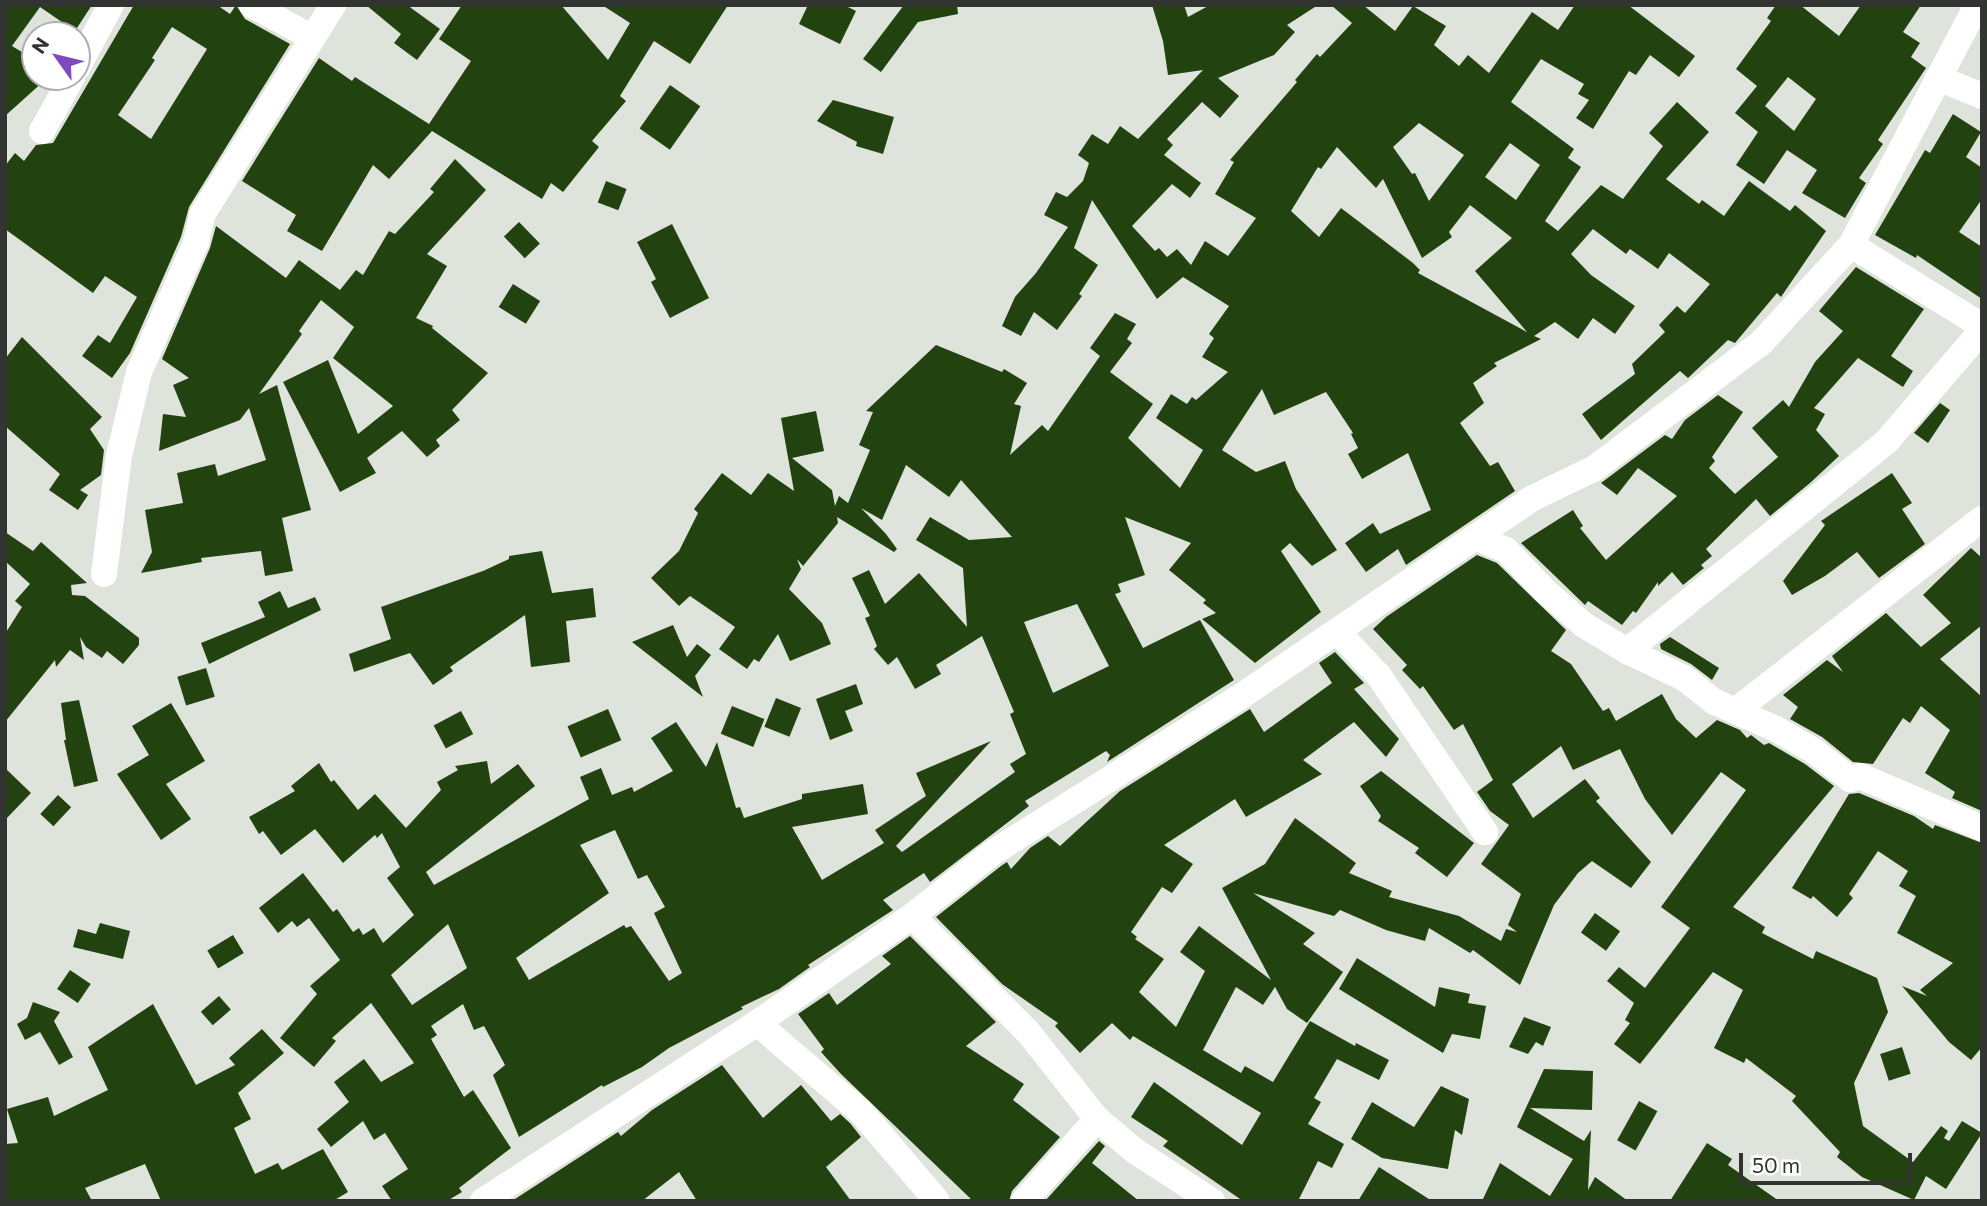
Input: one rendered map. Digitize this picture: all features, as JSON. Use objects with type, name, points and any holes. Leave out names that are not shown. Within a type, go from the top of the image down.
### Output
[{"type":"street","points":[[91,42],[111,5]]},
{"type":"street","points":[[252,5],[313,38]]},
{"type":"street","points":[[104,573],[119,456],[139,372],[196,242],[202,215],[333,5]]},
{"type":"street","points":[[483,1201],[757,1024],[912,916],[992,853],[1237,699],[1533,498],[1595,468],[1762,342],[1851,245],[1977,5]]},
{"type":"street","points":[[1938,78],[1982,96]]},
{"type":"street","points":[[42,131],[64,91]]},
{"type":"street","points":[[1627,651],[1887,441],[1982,328],[1851,245]]},
{"type":"street","points":[[1735,711],[1982,519]]},
{"type":"street","points":[[1475,537],[1506,550],[1545,591],[1584,625],[1627,651],[1684,678],[1713,701],[1814,751],[1850,779],[1860,776],[1982,828]]},
{"type":"street","points":[[1336,631],[1379,676],[1485,832]]},
{"type":"street","points":[[912,916],[1028,1032],[1097,1119],[1135,1151],[1212,1201]]},
{"type":"street","points":[[757,1024],[862,1112],[937,1201]]},
{"type":"street","points":[[1024,1201],[1097,1119]]},
{"type":"building","points":[[5,5],[92,5],[82,21],[60,21],[40,7],[30,21],[21,21],[21,33],[12,46],[21,51],[21,91],[33,91],[5,116]]},
{"type":"building","points":[[134,5],[217,5],[230,14],[236,5],[245,19],[290,44],[189,207],[181,237],[130,353],[112,378],[82,356],[98,335],[110,343],[137,297],[105,276],[93,293],[5,229],[5,166],[15,153],[24,161],[36,145],[53,143],[84,91],[91,91],[91,78]],"holes":[[[172,27],[207,49],[151,139],[118,115],[155,60],[152,58]]]},
{"type":"building","points":[[366,5],[407,5],[440,29],[417,60],[394,43],[401,34]]},
{"type":"building","points":[[462,5],[561,5],[608,60],[630,23],[602,5],[728,5],[690,64],[654,41],[620,96],[626,101],[592,141],[599,147],[563,192],[551,183],[542,199],[432,131],[389,179],[373,165],[322,251],[287,231],[296,215],[242,181],[319,58],[352,81],[355,77],[429,124],[471,61],[439,39]]},
{"type":"building","points":[[808,5],[844,5],[856,11],[840,44],[799,24]]},
{"type":"building","points":[[904,5],[957,5],[958,14],[918,22],[881,72],[863,59]]},
{"type":"building","points":[[1152,5],[1184,5],[1188,17],[1210,5],[1318,5],[1287,25],[1295,32],[1274,55],[1218,78],[1239,96],[1220,118],[1202,102],[1167,139],[1173,145],[1164,155],[1201,183],[1190,198],[1172,184],[1132,226],[1155,251],[1159,248],[1167,257],[1177,249],[1191,265],[1205,241],[1228,256],[1256,218],[1215,194],[1234,162],[1230,160],[1297,82],[1295,80],[1317,54],[1320,57],[1352,23],[1331,5],[1363,5],[1395,31],[1413,6],[1446,26],[1434,45],[1459,66],[1468,55],[1489,73],[1532,12],[1558,30],[1575,5],[1628,5],[1695,56],[1679,77],[1650,55],[1636,75],[1629,71],[1593,129],[1576,118],[1589,100],[1578,94],[1584,84],[1541,59],[1511,102],[1574,149],[1568,158],[1581,167],[1545,221],[1558,231],[1601,185],[1623,199],[1663,146],[1649,133],[1677,102],[1709,132],[1666,179],[1699,204],[1702,200],[1724,216],[1749,181],[1790,211],[1795,205],[1826,231],[1781,297],[1777,293],[1735,343],[1728,340],[1688,378],[1680,371],[1601,440],[1582,414],[1635,374],[1632,364],[1665,332],[1659,325],[1677,306],[1685,313],[1710,284],[1669,253],[1658,269],[1630,249],[1626,254],[1593,229],[1571,254],[1591,275],[1635,306],[1615,334],[1593,318],[1578,339],[1555,322],[1534,336],[1541,339],[1494,363],[1497,366],[1473,383],[1484,403],[1460,423],[1490,466],[1498,462],[1515,491],[1406,565],[1398,549],[1366,572],[1345,543],[1373,523],[1380,534],[1431,510],[1408,453],[1362,479],[1348,454],[1358,448],[1351,434],[1353,433],[1326,392],[1274,415],[1262,389],[1222,450],[1256,472],[1285,461],[1296,489],[1337,550],[1312,566],[1290,543],[1281,551],[1321,612],[1255,663],[1202,619],[1216,613],[1203,603],[1206,600],[1169,570],[1191,543],[1125,517],[1145,575],[1118,584],[1121,592],[1115,594],[1143,648],[1200,620],[1234,680],[1107,762],[1110,755],[1106,751],[1025,801],[1029,806],[930,882],[924,873],[883,900],[893,910],[808,965],[810,967],[779,989],[741,1007],[743,1009],[669,1048],[642,1067],[603,1087],[602,1085],[519,1137],[493,1075],[505,1065],[484,1026],[474,1030],[463,1004],[431,1026],[437,1035],[431,1039],[464,1097],[473,1090],[511,1148],[459,1188],[462,1192],[447,1201],[392,1201],[382,1186],[408,1169],[385,1133],[374,1140],[363,1121],[331,1147],[317,1129],[349,1102],[334,1082],[364,1059],[381,1082],[414,1063],[371,1003],[332,1038],[336,1041],[314,1067],[280,1038],[317,994],[310,986],[340,960],[309,918],[297,927],[292,921],[278,933],[259,908],[303,873],[333,912],[337,909],[353,932],[359,928],[363,935],[374,928],[383,943],[414,915],[387,878],[400,867],[382,833],[377,838],[375,835],[343,863],[315,829],[281,855],[263,831],[259,834],[249,817],[295,791],[291,786],[319,763],[331,782],[334,780],[358,810],[375,794],[406,828],[441,790],[437,782],[458,770],[455,766],[487,761],[491,784],[518,764],[535,786],[426,872],[434,885],[589,799],[580,777],[601,768],[612,795],[632,787],[634,792],[673,771],[651,738],[676,722],[706,767],[717,742],[736,808],[740,807],[744,818],[802,799],[802,794],[863,784],[868,814],[792,827],[822,880],[884,843],[875,830],[926,796],[916,773],[991,741],[896,846],[902,852],[1015,772],[1010,764],[1026,754],[1010,714],[1014,712],[982,636],[936,665],[941,674],[915,689],[897,657],[888,665],[874,649],[877,646],[865,618],[870,616],[852,578],[869,570],[885,604],[919,573],[967,627],[963,568],[916,540],[930,517],[969,540],[1012,537],[961,480],[949,497],[906,465],[882,520],[861,508],[886,534],[897,549],[894,552],[837,517],[838,523],[803,566],[797,559],[801,569],[789,589],[822,623],[831,644],[790,661],[778,634],[759,662],[754,659],[747,669],[719,649],[735,627],[690,596],[679,606],[651,578],[679,551],[698,513],[694,509],[722,473],[751,495],[768,473],[794,491],[781,418],[816,411],[824,451],[792,458],[832,490],[835,506],[839,496],[848,503],[870,450],[859,445],[873,412],[866,411],[936,345],[1002,372],[1004,369],[1027,383],[1014,404],[1021,406],[1010,455],[1042,425],[1048,431],[1100,356],[1090,348],[1115,313],[1136,324],[1127,339],[1132,343],[1110,372],[1153,404],[1128,438],[1180,488],[1203,450],[1156,418],[1171,394],[1187,404],[1192,397],[1196,400],[1228,372],[1202,357],[1214,338],[1209,334],[1229,306],[1183,277],[1157,299],[1092,200],[1074,248],[1098,265],[1079,294],[1082,296],[1057,330],[1034,312],[1021,336],[1002,326],[1015,297],[1036,273],[1068,227],[1044,215],[1056,192],[1067,197],[1083,181],[1089,163],[1078,155],[1092,134],[1108,144],[1120,126],[1138,139],[1203,70],[1168,75],[1163,41]],"holes":[[[1419,123],[1464,155],[1429,201],[1415,173],[1412,174],[1393,147]],[[1510,143],[1540,165],[1516,200],[1485,177]],[[1337,147],[1376,188],[1383,179],[1422,258],[1452,237],[1449,232],[1470,205],[1512,238],[1475,271],[1527,332],[1418,273],[1420,270],[1413,263],[1341,208],[1319,237],[1291,211],[1318,167],[1321,169]],[[1077,604],[1109,666],[1053,693],[1024,622]],[[615,830],[638,879],[647,875],[665,907],[654,913],[682,973],[669,981],[631,926],[626,928],[624,925],[529,980],[516,958],[609,893],[580,845]],[[448,924],[467,968],[412,1005],[391,975]]]},
{"type":"building","points":[[1776,5],[1800,5],[1839,36],[1861,5],[1921,5],[1903,32],[1920,43],[1911,57],[1926,68],[1878,140],[1883,144],[1859,178],[1866,183],[1845,218],[1802,193],[1817,170],[1787,150],[1764,184],[1736,165],[1758,132],[1735,113],[1757,86],[1736,69],[1771,21],[1767,18]],"holes":[[[1788,77],[1816,99],[1794,131],[1765,106]]]},
{"type":"building","points":[[670,85],[700,106],[670,150],[640,128]]},
{"type":"building","points":[[833,100],[894,117],[883,154],[856,146],[857,142],[817,121]]},
{"type":"building","points":[[1953,114],[1981,132],[1966,157],[1982,168],[1982,199],[1959,232],[1982,247],[1982,299],[1917,255],[1916,258],[1875,235],[1925,150],[1930,153]]},
{"type":"building","points":[[455,159],[486,190],[427,254],[447,266],[416,318],[433,326],[432,328],[488,373],[452,410],[460,420],[436,440],[440,446],[427,457],[402,431],[367,458],[376,473],[340,492],[283,382],[328,360],[358,434],[393,406],[333,358],[354,327],[321,300],[299,331],[302,334],[259,394],[277,385],[311,510],[282,518],[293,571],[265,576],[261,551],[201,558],[202,562],[141,573],[152,552],[145,510],[183,503],[177,473],[215,464],[218,476],[266,460],[249,408],[240,420],[159,451],[163,414],[186,417],[173,385],[189,378],[162,359],[210,248],[216,226],[286,278],[299,260],[340,290],[356,270],[363,275],[389,231],[395,234],[434,192],[430,189]]},
{"type":"building","points":[[606,181],[627,189],[618,210],[598,202]]},
{"type":"building","points":[[519,222],[540,244],[525,258],[504,237]]},
{"type":"building","points":[[672,224],[709,298],[670,318],[651,282],[656,279],[637,242]]},
{"type":"building","points":[[1856,267],[1924,309],[1891,356],[1913,371],[1903,387],[1858,358],[1814,408],[1825,414],[1816,430],[1839,456],[1770,516],[1756,499],[1706,549],[1712,556],[1701,565],[1704,568],[1683,585],[1672,572],[1658,586],[1658,582],[1636,613],[1633,611],[1622,625],[1588,601],[1585,605],[1521,543],[1573,510],[1583,526],[1580,528],[1606,560],[1677,496],[1638,468],[1617,495],[1601,483],[1665,435],[1672,439],[1685,420],[1718,395],[1743,412],[1712,457],[1715,461],[1709,468],[1735,494],[1778,457],[1752,428],[1783,400],[1789,407],[1815,362],[1843,331],[1819,311]]},
{"type":"building","points":[[513,284],[540,301],[526,324],[499,307]]},
{"type":"building","points":[[22,337],[102,417],[90,429],[104,450],[101,475],[80,490],[88,495],[78,510],[49,490],[60,474],[5,426],[5,359]]},
{"type":"building","points":[[1940,403],[1950,410],[1928,443],[1914,433]]},
{"type":"building","points":[[1892,473],[1912,503],[1902,509],[1925,544],[1879,578],[1857,552],[1825,576],[1792,595],[1783,581],[1825,525],[1821,521]]},
{"type":"building","points":[[5,532],[33,551],[41,542],[87,583],[71,585],[72,595],[85,596],[139,638],[139,645],[123,664],[107,651],[102,658],[86,647],[80,637],[84,660],[70,650],[56,667],[55,660],[5,722],[5,634],[22,607],[15,601],[30,584],[5,561]]},
{"type":"building","points":[[1971,548],[1982,558],[1982,625],[1940,659],[1982,697],[1982,811],[1952,798],[1955,792],[1925,773],[1950,730],[1921,706],[1910,723],[1903,718],[1873,764],[1853,762],[1822,737],[1790,719],[1798,707],[1783,695],[1827,660],[1843,672],[1832,656],[1886,613],[1921,647],[1951,623],[1923,595]]},
{"type":"building","points":[[542,551],[552,593],[593,588],[596,617],[566,621],[570,662],[531,667],[525,615],[450,667],[453,671],[433,685],[410,653],[354,672],[349,654],[391,639],[381,607],[483,571],[509,559],[509,556]]},
{"type":"building","points":[[1477,555],[1497,563],[1566,630],[1551,651],[1571,664],[1603,711],[1609,708],[1616,721],[1662,694],[1676,719],[1696,738],[1717,720],[1740,730],[1747,738],[1751,735],[1764,745],[1769,743],[1805,764],[1834,786],[1733,907],[1765,927],[1762,933],[1813,959],[1816,951],[1877,978],[1888,1012],[1854,1083],[1863,1126],[1913,1162],[1941,1126],[1948,1131],[1944,1138],[1949,1141],[1962,1121],[1982,1133],[1946,1189],[1926,1176],[1914,1200],[1862,1177],[1837,1157],[1840,1152],[1792,1101],[1796,1096],[1746,1058],[1744,1063],[1714,1048],[1743,990],[1713,972],[1640,1064],[1614,1044],[1630,1023],[1625,1020],[1634,1003],[1607,981],[1619,967],[1645,988],[1690,928],[1661,907],[1746,790],[1721,772],[1672,835],[1645,799],[1620,749],[1573,770],[1561,746],[1512,784],[1533,818],[1585,779],[1600,798],[1596,801],[1651,862],[1631,888],[1592,861],[1578,873],[1554,905],[1520,985],[1473,950],[1470,953],[1429,928],[1425,941],[1386,930],[1340,910],[1334,916],[1253,893],[1315,933],[1303,944],[1343,972],[1307,1023],[1287,1009],[1275,987],[1263,1005],[1236,987],[1203,1050],[1241,1073],[1245,1066],[1273,1082],[1310,1021],[1355,1046],[1356,1043],[1389,1060],[1379,1080],[1337,1059],[1314,1098],[1321,1102],[1308,1124],[1344,1144],[1332,1168],[1318,1161],[1298,1201],[1243,1201],[1163,1146],[1168,1141],[1131,1117],[1154,1082],[1242,1145],[1261,1113],[1133,1036],[1130,1040],[1112,1023],[1080,1053],[1055,1026],[1058,1023],[1002,984],[936,917],[1007,862],[1011,869],[1030,848],[1048,836],[1060,846],[1120,791],[1250,709],[1264,732],[1332,683],[1319,663],[1335,652],[1364,683],[1354,689],[1399,739],[1386,757],[1354,722],[1303,760],[1322,774],[1246,817],[1235,799],[1164,845],[1193,864],[1172,893],[1162,887],[1131,932],[1137,937],[1135,939],[1164,959],[1139,992],[1176,1027],[1205,971],[1180,952],[1199,926],[1271,980],[1222,888],[1265,864],[1295,818],[1356,863],[1349,873],[1392,891],[1389,897],[1459,916],[1501,941],[1506,929],[1517,932],[1508,925],[1521,894],[1481,864],[1509,825],[1490,811],[1477,792],[1493,780],[1463,724],[1454,730],[1423,686],[1420,689],[1402,670],[1407,665],[1373,629],[1386,617]]},
{"type":"building","points":[[280,591],[288,608],[315,597],[321,610],[209,664],[201,643],[265,617],[258,602]]},
{"type":"building","points":[[673,625],[687,657],[697,644],[711,655],[695,676],[703,697],[632,642]]},
{"type":"building","points":[[1670,637],[1719,668],[1712,680],[1691,664],[1661,649],[1660,644]]},
{"type":"building","points":[[206,668],[215,697],[186,705],[177,677]]},
{"type":"building","points":[[856,684],[863,704],[845,711],[853,731],[830,740],[816,699]]},
{"type":"building","points":[[776,698],[801,708],[789,737],[764,727]]},
{"type":"building","points":[[79,700],[98,781],[74,787],[64,740],[61,703]]},
{"type":"building","points":[[171,703],[205,761],[166,784],[191,819],[161,840],[117,774],[149,755],[132,726]]},
{"type":"building","points":[[732,706],[764,719],[753,747],[721,734]]},
{"type":"building","points":[[608,709],[621,740],[581,757],[567,726]]},
{"type":"building","points":[[461,711],[473,734],[446,749],[434,726]]},
{"type":"building","points":[[5,768],[31,793],[5,820]]},
{"type":"building","points":[[1381,771],[1474,843],[1447,877],[1415,853],[1419,848],[1378,821],[1381,816],[1360,786]]},
{"type":"building","points":[[1859,793],[1914,816],[1933,829],[1935,825],[1982,843],[1982,1047],[1971,1060],[1949,1042],[1902,986],[1927,996],[1920,990],[1953,963],[1897,933],[1916,896],[1899,886],[1908,871],[1878,851],[1849,894],[1853,898],[1837,917],[1813,896],[1811,899],[1792,888],[1849,794]]},
{"type":"building","points":[[58,795],[71,807],[53,826],[40,814]]},
{"type":"building","points":[[1595,913],[1620,931],[1606,951],[1581,932]]},
{"type":"building","points":[[100,923],[130,931],[123,959],[73,947],[78,929],[96,934]]},
{"type":"building","points":[[233,935],[244,953],[218,968],[207,950]]},
{"type":"building","points":[[910,936],[996,1022],[966,1046],[1024,1084],[1013,1100],[1060,1137],[1012,1191],[1009,1201],[973,1201],[841,1074],[821,1052],[824,1049],[798,1014],[829,993],[837,1005],[891,964],[882,956]]},
{"type":"building","points":[[1357,958],[1435,1007],[1439,987],[1470,994],[1468,1003],[1486,1006],[1480,1039],[1452,1034],[1443,1053],[1339,989]]},
{"type":"building","points":[[70,970],[91,984],[78,1003],[57,989]]},
{"type":"building","points":[[219,996],[231,1010],[213,1025],[201,1012]]},
{"type":"building","points":[[33,1002],[60,1012],[54,1021],[73,1057],[59,1065],[40,1032],[25,1040],[17,1024],[27,1018]]},
{"type":"building","points":[[153,1004],[196,1085],[235,1065],[229,1058],[262,1029],[284,1053],[238,1093],[251,1119],[234,1128],[255,1174],[278,1163],[282,1170],[323,1149],[348,1192],[333,1201],[161,1201],[145,1164],[85,1188],[92,1201],[5,1201],[5,1144],[18,1143],[7,1109],[48,1097],[54,1116],[108,1090],[88,1047]]},
{"type":"building","points":[[1524,1017],[1551,1027],[1543,1046],[1536,1042],[1528,1054],[1509,1047]]},
{"type":"building","points":[[1902,1047],[1911,1074],[1889,1081],[1880,1054]]},
{"type":"building","points":[[722,1065],[763,1118],[801,1085],[831,1121],[840,1114],[850,1123],[861,1137],[826,1167],[851,1201],[697,1201],[679,1172],[642,1201],[512,1201],[618,1132],[621,1136],[652,1110]]},
{"type":"building","points":[[1544,1069],[1593,1071],[1592,1110],[1530,1108],[1584,1141],[1591,1130],[1588,1190],[1595,1177],[1628,1201],[1482,1201],[1500,1163],[1550,1196],[1573,1159],[1517,1127]]},
{"type":"building","points":[[1441,1086],[1469,1099],[1462,1135],[1455,1130],[1448,1169],[1382,1158],[1351,1139],[1372,1102],[1414,1127]]},
{"type":"building","points":[[1639,1101],[1657,1111],[1636,1151],[1617,1140]]},
{"type":"building","points":[[1099,1141],[1105,1146],[1092,1163],[1139,1201],[1046,1200]]},
{"type":"building","points":[[1707,1143],[1732,1159],[1728,1165],[1779,1201],[1670,1201]]},
{"type":"building","points":[[1379,1167],[1432,1201],[1358,1201]]}]
